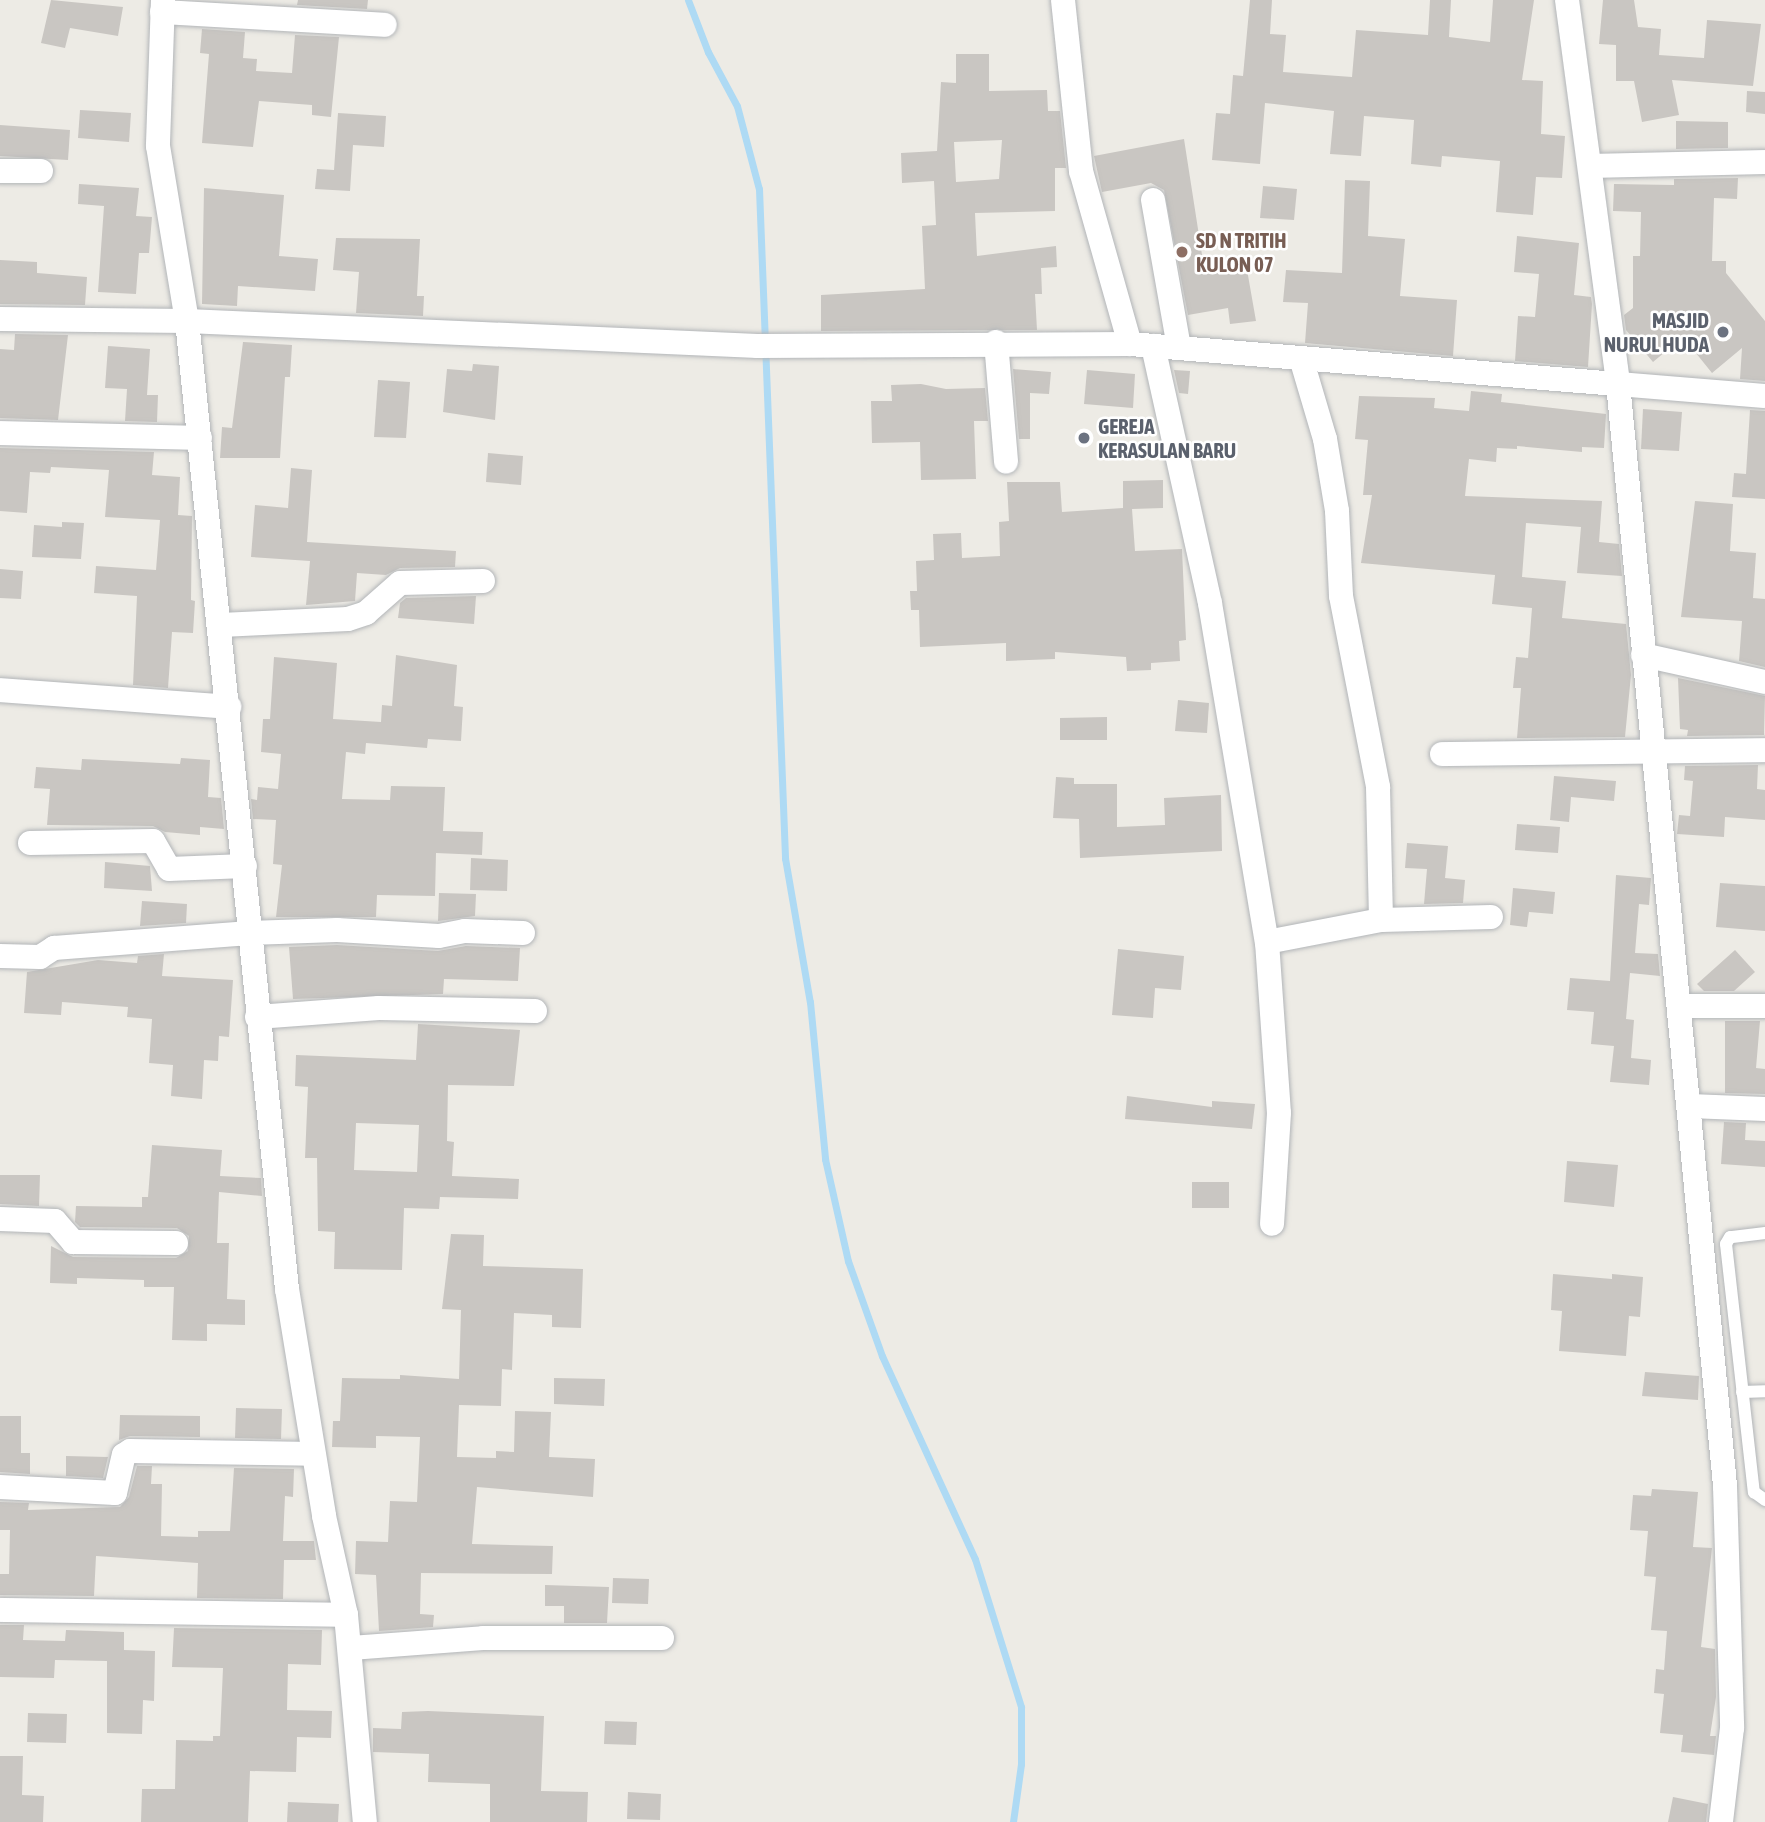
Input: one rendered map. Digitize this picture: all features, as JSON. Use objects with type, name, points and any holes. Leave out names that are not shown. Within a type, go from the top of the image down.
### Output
[{"type":"street","points":[[1063,0],[1081,172],[1141,345],[1210,603],[1266,942],[1279,1113],[1272,1224]]},
{"type":"street","points":[[1567,0],[1618,384],[1643,655],[1681,1006],[1725,1486],[1732,1728],[1721,1822]]},
{"type":"street","points":[[365,1822],[351,1648],[313,1454],[287,1289],[257,1017],[221,625],[187,321],[158,146],[163,6],[385,25]]},
{"type":"street","points":[[1590,166],[1765,162]]},
{"type":"street","points":[[0,171],[41,172]]},
{"type":"street","points":[[1153,200],[1179,348]]},
{"type":"street","points":[[0,319],[187,321],[757,346],[996,342],[1141,345],[1765,396]]},
{"type":"street","points":[[996,342],[1006,462]]},
{"type":"street","points":[[1301,358],[1325,439],[1336,511],[1341,596],[1377,787],[1381,920]]},
{"type":"street","points":[[0,433],[200,438]]},
{"type":"street","points":[[221,625],[348,619],[366,613],[400,583],[483,582]]},
{"type":"street","points":[[1643,655],[1765,682]]},
{"type":"street","points":[[0,690],[229,706]]},
{"type":"street","points":[[1442,754],[1765,750]]},
{"type":"street","points":[[30,843],[153,841],[169,869],[245,866]]},
{"type":"street","points":[[1266,942],[1381,920],[1491,917]]},
{"type":"street","points":[[0,956],[40,957],[54,948],[249,933],[337,930],[439,936],[465,931],[523,933]]},
{"type":"street","points":[[1681,1006],[1765,1006]]},
{"type":"street","points":[[257,1017],[379,1008],[535,1011]]},
{"type":"street","points":[[1690,1105],[1765,1109]]},
{"type":"street","points":[[0,1219],[55,1221],[73,1242],[176,1242]]},
{"type":"street","points":[[0,1487],[115,1493],[124,1455],[130,1451],[313,1454]]},
{"type":"street","points":[[0,1610],[346,1615]]},
{"type":"street","points":[[351,1648],[483,1638],[662,1638]]},
{"type":"lane","points":[[1765,1233],[1730,1237],[1726,1244],[1754,1492],[1765,1500]]},
{"type":"lane","points":[[1742,1392],[1765,1391]]},
{"type":"building","points":[[51,0],[123,7],[118,36],[70,28],[65,48],[41,43]]},
{"type":"building","points":[[298,0],[368,0],[367,9],[297,5]]},
{"type":"building","points":[[1250,0],[1272,0],[1270,34],[1286,35],[1283,72],[1352,77],[1356,30],[1428,35],[1430,0],[1451,0],[1449,37],[1490,42],[1493,0],[1534,0],[1522,80],[1543,81],[1541,134],[1565,136],[1562,178],[1536,177],[1533,215],[1496,212],[1500,161],[1442,156],[1441,167],[1411,164],[1414,120],[1364,116],[1361,156],[1330,154],[1334,111],[1265,103],[1260,164],[1212,160],[1216,113],[1230,114],[1233,75],[1243,76]]},
{"type":"building","points":[[1603,0],[1634,0],[1638,27],[1661,29],[1659,55],[1704,58],[1707,20],[1761,24],[1753,86],[1672,80],[1679,115],[1642,122],[1634,81],[1616,81],[1616,45],[1599,44]]},
{"type":"building","points":[[202,29],[245,32],[243,58],[257,59],[256,71],[292,73],[295,35],[339,37],[331,117],[312,115],[312,105],[259,101],[253,147],[202,143],[209,54],[200,53]]},
{"type":"building","points":[[956,54],[989,54],[989,91],[1047,90],[1048,111],[1060,111],[1066,168],[1055,168],[1055,211],[975,213],[977,256],[1056,246],[1057,267],[1041,268],[1042,294],[1035,294],[1037,330],[821,331],[821,295],[925,289],[922,226],[936,225],[934,181],[902,183],[901,153],[937,151],[941,82],[956,83]],"holes":[[[1002,140],[999,179],[956,182],[954,142]]]},
{"type":"building","points":[[1747,91],[1765,92],[1765,114],[1746,112]]},
{"type":"building","points":[[80,110],[131,113],[129,142],[78,138]]},
{"type":"building","points":[[338,113],[386,116],[384,147],[353,145],[350,191],[315,189],[317,169],[334,170]]},
{"type":"building","points":[[1676,121],[1728,122],[1728,148],[1676,149]]},
{"type":"building","points":[[0,125],[70,130],[68,160],[0,156]]},
{"type":"building","name":"SD N TRITIH KULON 07","points":[[1184,139],[1205,274],[1246,264],[1256,321],[1230,324],[1228,308],[1188,315],[1164,190],[1151,183],[1102,192],[1094,156]]},
{"type":"building","points":[[1738,178],[1737,199],[1714,198],[1712,261],[1726,261],[1726,273],[1765,321],[1765,381],[1740,379],[1742,348],[1712,373],[1683,337],[1653,362],[1626,330],[1624,315],[1633,308],[1633,256],[1640,256],[1641,212],[1613,211],[1614,184],[1674,185],[1674,179]]},
{"type":"building","points":[[1345,180],[1370,181],[1368,236],[1405,239],[1400,296],[1457,300],[1453,356],[1305,343],[1308,303],[1283,302],[1286,270],[1342,273]]},
{"type":"building","points":[[79,184],[139,188],[136,216],[152,217],[149,253],[139,253],[136,294],[98,292],[104,206],[78,204]]},
{"type":"building","points":[[1263,186],[1297,189],[1294,220],[1260,218]]},
{"type":"building","points":[[204,188],[284,195],[279,256],[318,259],[315,291],[238,286],[237,306],[202,304]]},
{"type":"building","points":[[1517,236],[1579,243],[1574,295],[1591,297],[1588,367],[1515,361],[1518,316],[1535,317],[1539,274],[1514,272]]},
{"type":"building","points":[[336,238],[420,239],[417,296],[424,296],[423,316],[356,313],[359,272],[333,270]]},
{"type":"building","points":[[0,260],[37,262],[37,273],[87,277],[85,305],[0,304]]},
{"type":"building","points":[[15,334],[68,335],[58,420],[0,418],[0,349],[14,350]]},
{"type":"building","points":[[243,342],[292,345],[290,377],[285,377],[280,458],[220,458],[222,427],[232,428]]},
{"type":"building","points":[[108,346],[150,349],[147,395],[158,395],[157,422],[125,421],[127,389],[105,388]]},
{"type":"building","points":[[473,364],[499,366],[495,420],[443,412],[447,369],[472,371]]},
{"type":"building","points":[[1013,369],[1051,372],[1049,394],[1030,393],[1030,439],[1019,439]]},
{"type":"building","points":[[1087,370],[1135,374],[1133,408],[1084,404]]},
{"type":"building","points":[[1174,370],[1190,371],[1188,394],[1179,393]]},
{"type":"building","points":[[378,380],[410,382],[406,438],[374,437]]},
{"type":"building","points":[[921,384],[946,389],[985,388],[988,421],[974,421],[976,479],[921,480],[920,442],[872,443],[871,401],[892,401],[891,385]]},
{"type":"building","points":[[1471,391],[1502,394],[1501,402],[1606,414],[1604,448],[1582,447],[1582,452],[1517,446],[1517,449],[1497,448],[1496,462],[1469,459],[1465,496],[1602,501],[1599,542],[1619,544],[1622,576],[1577,573],[1581,527],[1526,523],[1522,577],[1566,581],[1562,618],[1626,624],[1631,675],[1625,737],[1517,738],[1521,688],[1513,688],[1516,657],[1528,658],[1532,608],[1492,604],[1495,575],[1361,563],[1372,495],[1363,495],[1368,440],[1355,439],[1359,396],[1435,398],[1434,408],[1469,411]]},
{"type":"building","points":[[1643,409],[1682,412],[1679,451],[1641,449]]},
{"type":"building","points":[[1750,410],[1765,411],[1765,499],[1732,497],[1734,473],[1746,474]]},
{"type":"building","points":[[0,448],[154,452],[152,475],[180,477],[178,515],[192,516],[191,600],[195,601],[193,633],[172,632],[168,688],[133,685],[137,596],[94,593],[96,566],[156,570],[160,520],[105,517],[109,470],[51,467],[50,473],[30,472],[27,513],[0,511]]},
{"type":"building","points":[[488,453],[523,456],[521,485],[486,482]]},
{"type":"building","points":[[291,468],[312,470],[307,542],[456,551],[455,567],[400,568],[386,575],[357,573],[355,601],[306,605],[310,561],[251,557],[255,505],[288,508]]},
{"type":"building","points":[[1163,480],[1163,508],[1132,509],[1135,551],[1182,549],[1186,640],[1179,641],[1180,661],[1151,663],[1151,670],[1127,671],[1126,657],[1055,652],[1055,659],[1006,661],[1006,643],[920,647],[919,610],[911,610],[910,591],[917,591],[916,561],[934,560],[933,534],[961,533],[962,558],[1000,556],[999,522],[1009,521],[1007,482],[1060,482],[1062,512],[1123,508],[1123,481]]},
{"type":"building","points":[[1695,501],[1733,504],[1730,551],[1756,553],[1753,598],[1765,599],[1765,667],[1739,661],[1742,621],[1681,617]]},
{"type":"building","points":[[62,522],[84,523],[81,559],[32,557],[34,525],[62,527]]},
{"type":"building","points":[[0,569],[23,571],[21,599],[0,598]]},
{"type":"building","points":[[476,596],[474,624],[398,618],[400,603],[406,598]]},
{"type":"building","points":[[396,655],[457,665],[454,706],[463,707],[461,741],[428,739],[427,748],[366,743],[365,754],[346,752],[342,799],[390,800],[391,786],[445,787],[443,831],[483,832],[482,855],[436,853],[435,896],[377,895],[376,917],[276,917],[282,865],[273,864],[276,820],[253,819],[251,799],[257,800],[258,787],[278,789],[281,754],[261,752],[263,719],[270,719],[274,657],[337,663],[333,719],[381,722],[382,705],[392,706]]},
{"type":"building","points":[[1678,678],[1765,696],[1764,735],[1687,736],[1688,730],[1680,729]]},
{"type":"building","points":[[1178,700],[1209,703],[1207,733],[1175,731]]},
{"type":"building","points":[[1107,717],[1107,740],[1060,740],[1060,718]]},
{"type":"building","points":[[181,758],[210,760],[208,797],[221,798],[224,829],[200,827],[200,835],[165,832],[153,826],[47,825],[50,789],[34,788],[36,767],[81,770],[82,759],[180,764]]},
{"type":"building","points":[[1758,765],[1757,789],[1765,790],[1765,820],[1725,817],[1724,837],[1677,834],[1679,815],[1690,816],[1693,781],[1684,780],[1685,766]]},
{"type":"building","points":[[1554,776],[1616,781],[1614,801],[1571,797],[1569,822],[1550,820]]},
{"type":"building","points":[[1056,777],[1074,778],[1074,784],[1117,784],[1117,827],[1165,825],[1164,798],[1221,795],[1222,851],[1080,858],[1079,819],[1053,818]]},
{"type":"building","points":[[1517,824],[1560,827],[1558,853],[1515,850]]},
{"type":"building","points":[[1407,843],[1448,846],[1445,878],[1465,880],[1463,903],[1424,904],[1427,869],[1405,868]]},
{"type":"building","points":[[471,858],[508,860],[507,891],[470,890]]},
{"type":"building","points":[[105,862],[150,866],[152,891],[104,888]]},
{"type":"building","points":[[1616,875],[1651,878],[1649,905],[1639,904],[1635,953],[1658,954],[1660,976],[1630,973],[1626,1019],[1634,1020],[1631,1058],[1651,1060],[1649,1085],[1610,1082],[1614,1046],[1591,1044],[1594,1012],[1567,1010],[1570,978],[1610,981]]},
{"type":"building","points":[[1720,883],[1765,886],[1765,931],[1716,927]]},
{"type":"building","points":[[1513,888],[1555,892],[1553,914],[1529,912],[1527,927],[1510,925]]},
{"type":"building","points":[[439,893],[476,894],[475,916],[438,921]]},
{"type":"building","points":[[142,901],[187,904],[186,923],[140,926]]},
{"type":"building","points":[[337,945],[438,951],[466,946],[520,948],[518,981],[444,979],[443,994],[293,999],[289,947]]},
{"type":"building","points":[[1118,949],[1184,956],[1181,990],[1155,988],[1153,1018],[1112,1015]]},
{"type":"building","points":[[1735,950],[1755,972],[1734,991],[1704,991],[1697,984]]},
{"type":"building","points":[[164,954],[162,976],[233,980],[229,1037],[219,1036],[218,1061],[204,1060],[202,1099],[171,1096],[173,1065],[149,1063],[152,1019],[127,1017],[128,1007],[62,1002],[61,1015],[24,1013],[27,972],[98,960],[137,963],[138,956]]},
{"type":"building","points":[[1725,1021],[1760,1021],[1756,1068],[1765,1069],[1765,1094],[1725,1093]]},
{"type":"building","points":[[418,1024],[520,1030],[514,1086],[448,1085],[447,1141],[454,1142],[452,1176],[519,1179],[518,1199],[440,1197],[439,1209],[404,1208],[402,1270],[334,1269],[335,1232],[318,1231],[317,1158],[305,1158],[308,1087],[295,1086],[296,1055],[416,1060]],"holes":[[[356,1123],[419,1125],[417,1172],[354,1170]]]},
{"type":"building","points":[[1127,1096],[1212,1107],[1212,1101],[1255,1104],[1252,1129],[1125,1119]]},
{"type":"building","points":[[1724,1122],[1746,1123],[1745,1140],[1765,1141],[1765,1167],[1721,1164]]},
{"type":"building","points":[[152,1145],[222,1150],[220,1176],[261,1178],[262,1196],[219,1192],[217,1243],[229,1243],[227,1299],[245,1300],[245,1325],[207,1324],[207,1341],[172,1340],[174,1287],[144,1287],[144,1280],[77,1278],[77,1284],[50,1283],[51,1246],[73,1257],[176,1258],[188,1251],[189,1236],[177,1228],[80,1227],[75,1222],[76,1206],[142,1207],[142,1197],[148,1197]]},
{"type":"building","points":[[1567,1161],[1618,1165],[1614,1207],[1564,1202]]},
{"type":"building","points":[[0,1175],[40,1175],[39,1206],[0,1204]]},
{"type":"building","points":[[1192,1182],[1229,1182],[1229,1208],[1192,1208]]},
{"type":"building","points":[[451,1234],[484,1235],[483,1266],[583,1269],[581,1328],[552,1327],[552,1315],[514,1313],[512,1370],[502,1369],[501,1406],[459,1405],[457,1457],[496,1458],[496,1451],[514,1452],[515,1411],[551,1412],[549,1457],[595,1459],[593,1497],[477,1487],[472,1544],[553,1546],[552,1574],[421,1573],[420,1614],[434,1615],[433,1627],[379,1631],[376,1575],[355,1574],[356,1541],[388,1542],[390,1501],[417,1502],[420,1437],[376,1436],[376,1448],[332,1447],[333,1421],[340,1421],[342,1378],[400,1379],[400,1375],[459,1379],[461,1310],[442,1309]]},
{"type":"building","points":[[1553,1274],[1612,1279],[1612,1274],[1643,1277],[1640,1317],[1629,1316],[1626,1356],[1559,1351],[1562,1311],[1551,1310]]},
{"type":"building","points":[[1645,1372],[1699,1376],[1698,1400],[1642,1396]]},
{"type":"building","points":[[554,1378],[605,1379],[604,1406],[554,1404]]},
{"type":"building","points":[[236,1408],[282,1409],[281,1439],[235,1438]]},
{"type":"building","points":[[120,1415],[200,1416],[200,1437],[130,1436],[119,1440]]},
{"type":"building","points":[[0,1416],[21,1416],[21,1453],[30,1453],[30,1474],[0,1472]]},
{"type":"building","points":[[66,1456],[108,1457],[103,1478],[66,1476]]},
{"type":"building","points":[[137,1466],[152,1466],[151,1484],[162,1484],[161,1536],[198,1537],[198,1531],[230,1531],[234,1468],[294,1469],[293,1497],[285,1496],[283,1541],[314,1541],[316,1560],[284,1560],[283,1599],[197,1598],[198,1563],[96,1556],[94,1596],[0,1595],[0,1574],[9,1574],[10,1530],[0,1530],[0,1502],[29,1503],[28,1510],[120,1507],[129,1497]]},
{"type":"building","points":[[1652,1489],[1698,1492],[1693,1547],[1712,1548],[1701,1647],[1715,1649],[1716,1697],[1710,1736],[1716,1736],[1714,1755],[1681,1752],[1683,1735],[1660,1733],[1664,1694],[1654,1693],[1656,1669],[1664,1670],[1667,1631],[1651,1630],[1656,1577],[1644,1576],[1648,1531],[1630,1530],[1633,1495],[1651,1496]]},
{"type":"building","points":[[613,1578],[649,1579],[648,1604],[612,1603]]},
{"type":"building","points":[[545,1585],[609,1587],[607,1623],[564,1623],[564,1606],[545,1606]]},
{"type":"building","points":[[0,1625],[24,1625],[23,1640],[65,1641],[66,1630],[124,1632],[124,1650],[155,1651],[154,1701],[143,1700],[142,1734],[107,1733],[107,1661],[55,1660],[54,1678],[0,1677]]},
{"type":"building","points":[[174,1628],[322,1630],[321,1665],[288,1664],[287,1710],[332,1711],[331,1738],[297,1737],[296,1772],[250,1771],[248,1822],[141,1822],[142,1789],[175,1789],[176,1740],[213,1741],[213,1736],[220,1736],[223,1668],[172,1667]]},
{"type":"building","points":[[402,1712],[544,1716],[541,1791],[588,1792],[587,1822],[490,1822],[490,1784],[428,1782],[429,1754],[373,1752],[373,1728],[401,1729]]},
{"type":"building","points":[[28,1713],[67,1714],[66,1743],[27,1742]]},
{"type":"building","points":[[605,1721],[637,1722],[636,1745],[604,1744]]},
{"type":"building","points":[[0,1756],[23,1756],[22,1795],[44,1796],[43,1822],[0,1822]]},
{"type":"building","points":[[628,1792],[661,1794],[660,1820],[627,1819]]},
{"type":"building","points":[[1673,1797],[1708,1804],[1706,1822],[1668,1822]]},
{"type":"building","points":[[288,1802],[339,1804],[338,1822],[287,1822]]},
{"type":"waterway","points":[[688,0],[708,52],[737,106],[759,189],[785,858],[810,1002],[825,1159],[848,1261],[882,1356],[975,1559],[1021,1707],[1021,1764],[1013,1822]]},
{"type":"place","name":"SD N TRITIH KULON 07","points":[[1182,252]]},
{"type":"place","name":"MASJID NURUL HUDA","points":[[1723,332]]},
{"type":"place","name":"GEREJA KERASULAN BARU","points":[[1084,438]]}]
